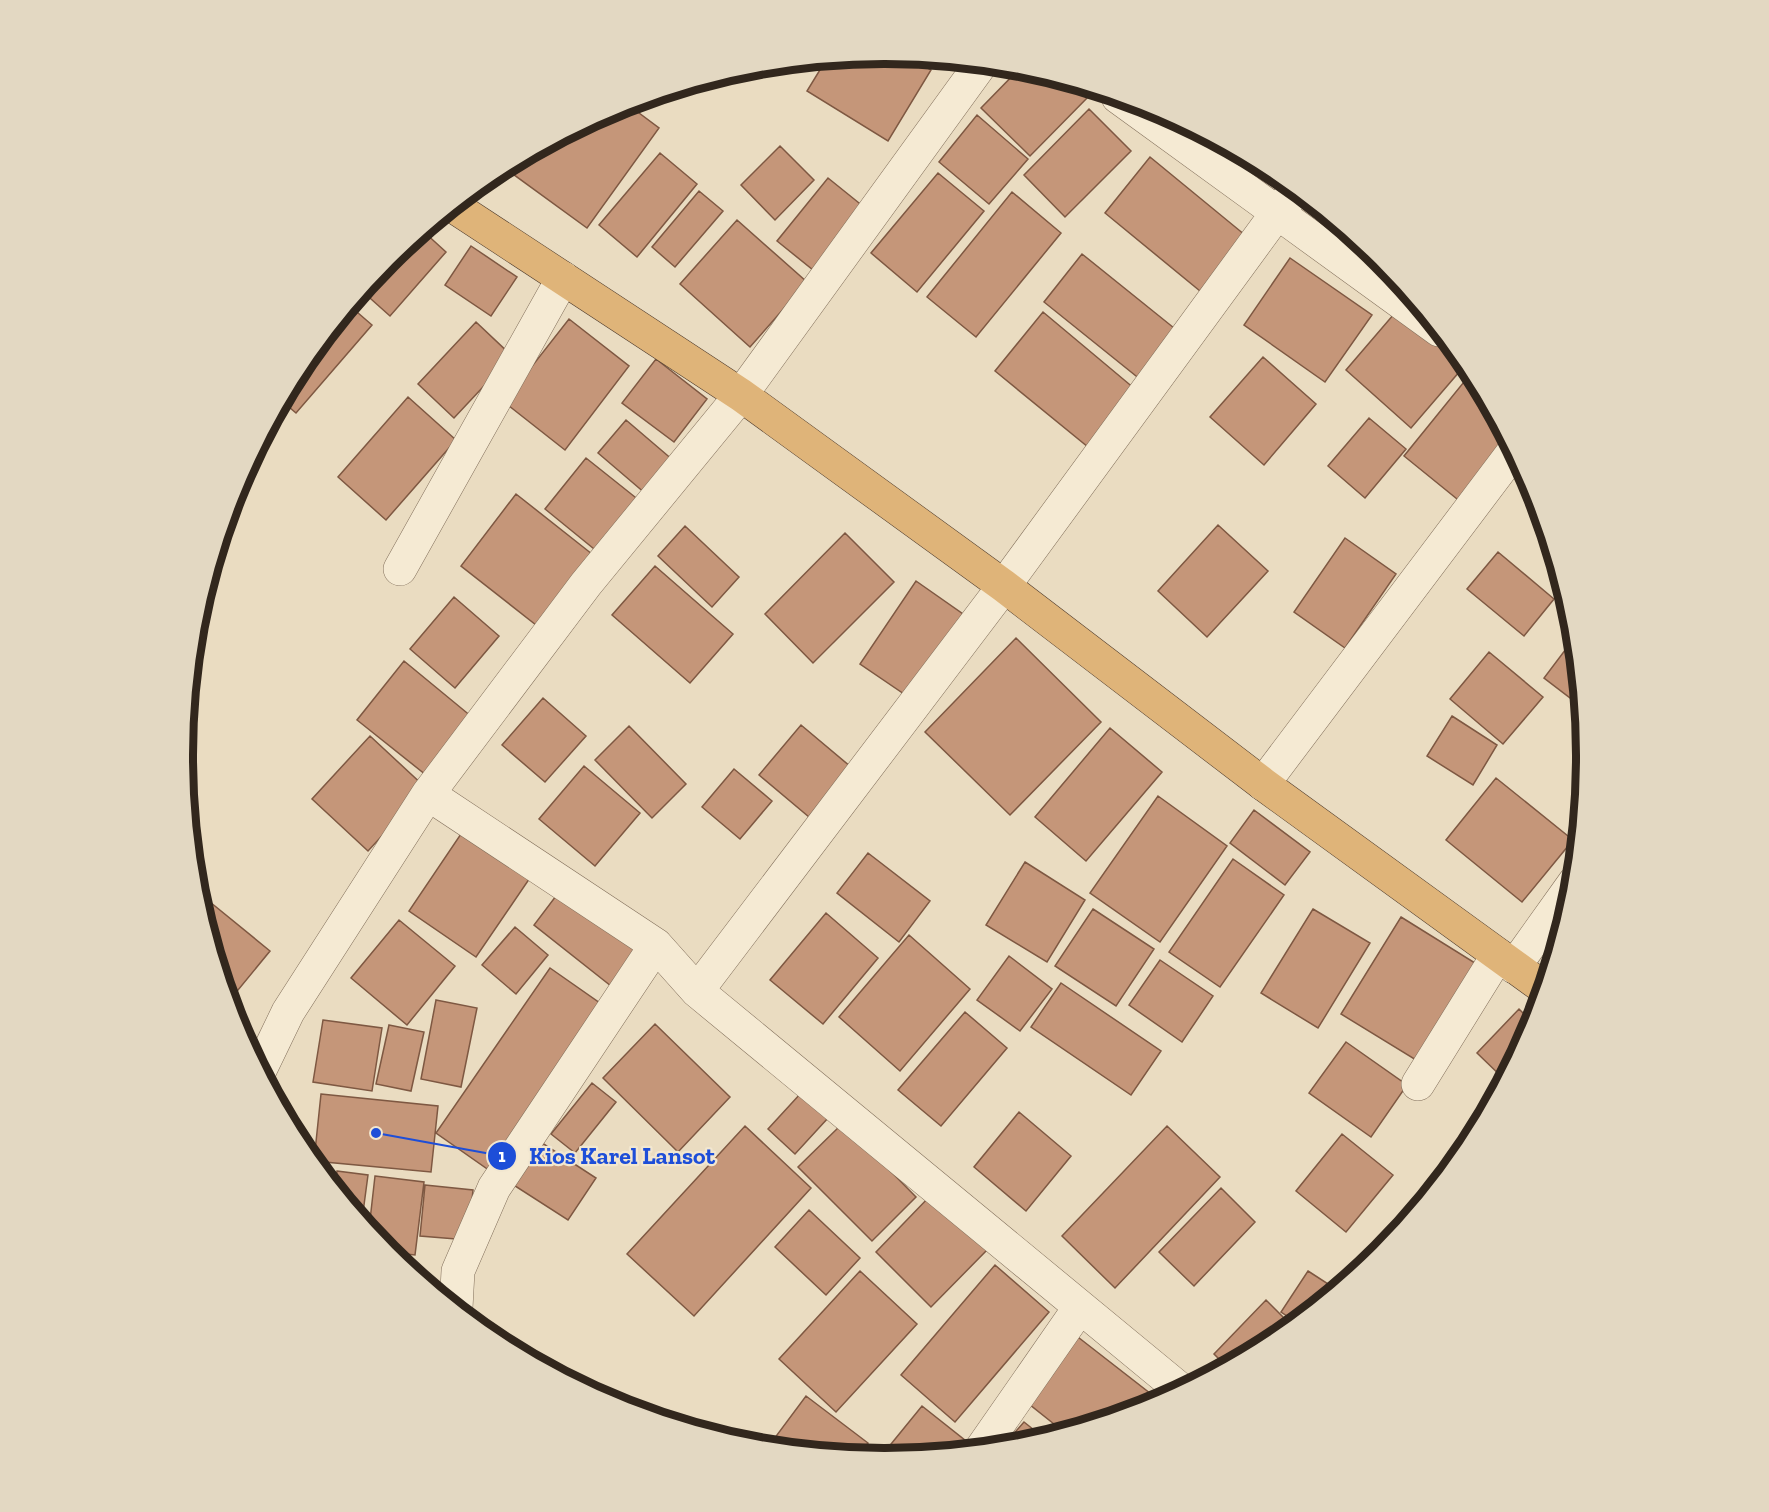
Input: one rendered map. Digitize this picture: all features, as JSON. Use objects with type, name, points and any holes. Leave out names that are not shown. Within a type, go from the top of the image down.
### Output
[{"type":"highway","points":[[460,210],[741,395],[1004,586],[1263,784],[1537,983]]},
{"type":"street","points":[[264,1062],[288,1012],[428,794],[586,584],[741,395],[976,70]]},
{"type":"street","points":[[1155,120],[1287,201],[1405,301]]},
{"type":"street","points":[[697,991],[1004,586],[1287,201]]},
{"type":"street","points":[[400,569],[563,278]]},
{"type":"street","points":[[1263,784],[1509,458]]},
{"type":"street","points":[[428,794],[656,945],[697,991],[1173,1384]]},
{"type":"street","points":[[1418,1084],[1506,961],[1561,897]]},
{"type":"street","points":[[456,1299],[458,1271],[494,1188],[656,945]]},
{"type":"street","points":[[988,1440],[1080,1307]]},
{"type":"building","points":[[884,64],[924,66],[931,70],[888,141],[807,91],[821,68]]},
{"type":"building","points":[[1012,77],[1089,96],[1030,156],[981,108]]},
{"type":"building","points":[[1089,109],[1131,151],[1065,217],[1024,175]]},
{"type":"building","points":[[636,111],[659,128],[587,228],[512,174],[579,136]]},
{"type":"building","points":[[977,115],[1028,159],[989,204],[939,162]]},
{"type":"building","points":[[780,146],[814,180],[775,220],[741,185]]},
{"type":"building","points":[[660,153],[697,184],[637,257],[599,225]]},
{"type":"building","points":[[1150,157],[1245,235],[1200,291],[1105,213]]},
{"type":"building","points":[[938,173],[984,211],[917,292],[871,253]]},
{"type":"building","points":[[828,178],[869,211],[818,274],[777,241]]},
{"type":"building","points":[[699,191],[723,211],[675,267],[652,247]]},
{"type":"building","points":[[1012,192],[1061,233],[976,337],[927,297]]},
{"type":"building","points":[[737,220],[807,282],[750,347],[680,284]]},
{"type":"building","points":[[429,236],[446,252],[390,316],[368,297]]},
{"type":"building","points":[[471,246],[517,277],[491,316],[445,285]]},
{"type":"building","points":[[1082,254],[1179,332],[1141,380],[1044,302]]},
{"type":"building","points":[[1290,258],[1372,315],[1325,382],[1244,325]]},
{"type":"building","points":[[1400,307],[1434,336],[1459,372],[1411,428],[1346,370]]},
{"type":"building","points":[[356,311],[372,325],[296,413],[288,406],[336,335]]},
{"type":"building","points":[[1043,312],[1135,389],[1088,447],[995,371]]},
{"type":"building","points":[[569,319],[629,366],[565,450],[504,402]]},
{"type":"building","points":[[476,322],[512,356],[454,418],[418,384]]},
{"type":"building","points":[[1263,357],[1316,404],[1264,465],[1210,417]]},
{"type":"building","points":[[656,359],[707,399],[674,442],[622,403]]},
{"type":"building","points":[[1465,381],[1505,450],[1462,503],[1404,456]]},
{"type":"building","points":[[408,397],[456,440],[386,520],[338,477]]},
{"type":"building","points":[[1369,418],[1406,449],[1365,498],[1328,466]]},
{"type":"building","points":[[626,420],[674,461],[646,494],[598,453]]},
{"type":"building","points":[[586,458],[640,501],[599,553],[545,509]]},
{"type":"building","points":[[516,494],[592,554],[536,625],[461,566]]},
{"type":"building","points":[[1218,525],[1268,571],[1207,637],[1158,591]]},
{"type":"building","points":[[685,526],[739,577],[712,607],[658,556]]},
{"type":"building","points":[[845,533],[894,582],[813,663],[765,614]]},
{"type":"building","points":[[1345,538],[1396,574],[1345,648],[1294,612]]},
{"type":"building","points":[[1498,552],[1554,599],[1524,636],[1467,589]]},
{"type":"building","points":[[655,566],[733,634],[690,683],[612,615]]},
{"type":"building","points":[[916,581],[963,614],[907,696],[860,664]]},
{"type":"building","points":[[454,597],[499,636],[455,688],[410,649]]},
{"type":"building","points":[[1016,638],[1101,722],[1010,815],[925,732]]},
{"type":"building","points":[[1567,647],[1574,701],[1544,678]]},
{"type":"building","points":[[1489,652],[1543,697],[1503,744],[1450,699]]},
{"type":"building","points":[[404,661],[472,717],[426,775],[357,720]]},
{"type":"building","points":[[543,698],[586,736],[545,782],[502,745]]},
{"type":"building","points":[[1452,716],[1497,745],[1473,785],[1427,756]]},
{"type":"building","points":[[801,725],[851,767],[809,817],[759,775]]},
{"type":"building","points":[[629,726],[686,784],[652,818],[595,760]]},
{"type":"building","points":[[1110,728],[1162,772],[1086,861],[1035,817]]},
{"type":"building","points":[[370,736],[426,788],[368,851],[312,799]]},
{"type":"building","points":[[584,766],[640,813],[595,866],[539,819]]},
{"type":"building","points":[[734,769],[772,801],[740,839],[702,807]]},
{"type":"building","points":[[1496,778],[1571,838],[1570,843],[1522,902],[1446,840]]},
{"type":"building","points":[[1158,796],[1227,846],[1160,942],[1090,893]]},
{"type":"building","points":[[1254,810],[1310,852],[1285,885],[1230,843]]},
{"type":"building","points":[[467,825],[534,872],[476,957],[409,911]]},
{"type":"building","points":[[868,853],[930,901],[899,942],[837,893]]},
{"type":"building","points":[[1233,859],[1284,895],[1220,987],[1169,952]]},
{"type":"building","points":[[1025,862],[1085,900],[1047,962],[986,925]]},
{"type":"building","points":[[562,888],[640,949],[611,986],[534,925]]},
{"type":"building","points":[[209,903],[270,951],[236,993],[217,935]]},
{"type":"building","points":[[1093,909],[1154,949],[1116,1006],[1055,966]]},
{"type":"building","points":[[1313,909],[1370,943],[1318,1028],[1261,993]]},
{"type":"building","points":[[826,913],[878,958],[823,1024],[770,980]]},
{"type":"building","points":[[1401,917],[1475,963],[1416,1060],[1341,1014]]},
{"type":"building","points":[[399,920],[455,966],[407,1025],[351,978]]},
{"type":"building","points":[[515,927],[548,955],[516,994],[482,965]]},
{"type":"building","points":[[909,935],[970,989],[900,1071],[839,1017]]},
{"type":"building","points":[[1009,956],[1052,989],[1020,1031],[977,1000]]},
{"type":"building","points":[[1160,960],[1213,996],[1182,1042],[1129,1005]]},
{"type":"building","points":[[550,968],[607,1008],[493,1173],[436,1133]]},
{"type":"building","points":[[1061,983],[1161,1051],[1131,1095],[1031,1027]]},
{"type":"building","points":[[436,1000],[477,1008],[461,1087],[421,1079]]},
{"type":"building","points":[[1519,1009],[1525,1015],[1499,1074],[1477,1053]]},
{"type":"building","points":[[965,1012],[1007,1048],[941,1126],[898,1090]]},
{"type":"building","points":[[323,1020],[382,1028],[372,1091],[313,1082]]},
{"type":"building","points":[[655,1024],[730,1097],[678,1152],[603,1078]]},
{"type":"building","points":[[389,1025],[424,1032],[411,1091],[376,1084]]},
{"type":"building","points":[[1346,1042],[1407,1085],[1371,1137],[1309,1093]]},
{"type":"building","points":[[592,1083],[616,1102],[575,1153],[551,1134]]},
{"type":"building","points":[[801,1093],[828,1118],[795,1154],[768,1129]]},
{"type":"building","points":[[321,1094],[438,1106],[431,1172],[326,1162],[315,1148]]},
{"type":"building","points":[[1019,1112],[1071,1156],[1026,1211],[974,1167]]},
{"type":"building","points":[[843,1123],[916,1197],[872,1241],[798,1167]]},
{"type":"building","points":[[745,1126],[811,1188],[694,1316],[627,1254]]},
{"type":"building","points":[[1167,1126],[1220,1177],[1115,1288],[1062,1236]]},
{"type":"building","points":[[1342,1134],[1393,1175],[1346,1232],[1296,1191]]},
{"type":"building","points":[[539,1141],[596,1178],[568,1220],[512,1184]]},
{"type":"building","points":[[337,1171],[368,1175],[363,1210],[336,1177]]},
{"type":"building","points":[[375,1176],[424,1182],[415,1255],[406,1254],[370,1218]]},
{"type":"building","points":[[425,1185],[473,1190],[468,1240],[420,1236]]},
{"type":"building","points":[[1221,1188],[1255,1222],[1194,1286],[1159,1252]]},
{"type":"building","points":[[931,1195],[987,1250],[931,1307],[876,1252]]},
{"type":"building","points":[[809,1210],[860,1258],[826,1295],[775,1247]]},
{"type":"building","points":[[995,1265],[1049,1312],[955,1422],[901,1375]]},
{"type":"building","points":[[860,1271],[917,1324],[836,1412],[779,1359]]},
{"type":"building","points":[[1308,1271],[1329,1285],[1288,1317],[1281,1312]]},
{"type":"building","points":[[1266,1300],[1285,1319],[1220,1360],[1214,1354]]},
{"type":"building","points":[[1074,1334],[1151,1394],[1107,1411],[1056,1426],[1024,1400]]},
{"type":"building","points":[[806,1396],[868,1443],[865,1447],[839,1446],[774,1438]]},
{"type":"building","points":[[922,1406],[966,1441],[930,1446],[888,1448]]},
{"type":"building","points":[[1024,1422],[1035,1430],[1019,1434],[1012,1435]]},
{"type":"place","name":"Kios Karel Lansot","points":[[376,1133]]}]
